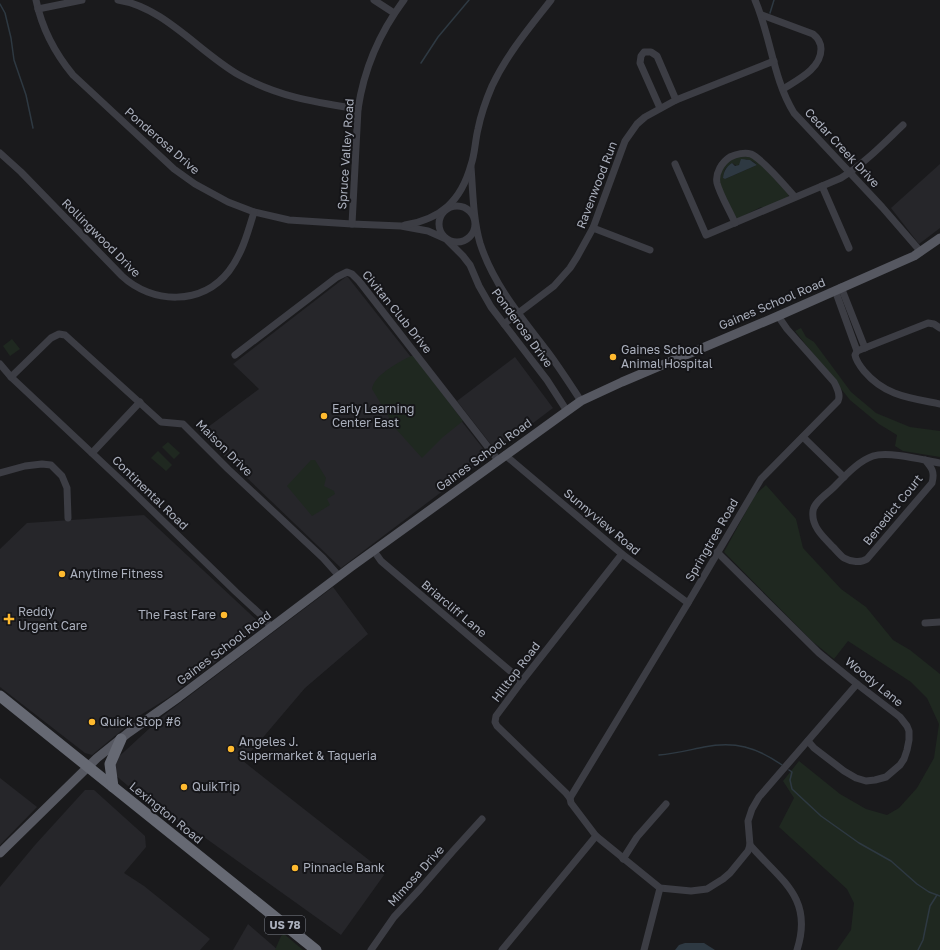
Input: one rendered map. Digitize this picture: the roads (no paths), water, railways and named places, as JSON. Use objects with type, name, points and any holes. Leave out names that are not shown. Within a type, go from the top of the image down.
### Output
[{"type":"highway","name":"Lexington Road","points":[[0,696],[316,950]]},
{"type":"highway","points":[[113,787],[110,764],[121,739]]},
{"type":"main road","name":"Gaines School Road","points":[[0,853],[88,768],[121,739],[339,576],[566,411],[582,401],[622,382],[778,316],[921,252],[940,238]]},
{"type":"street","name":"Ponderosa Drive","points":[[36,0],[49,41],[73,75],[163,160],[184,177],[208,192],[254,212],[289,220],[401,226],[428,231],[446,239],[470,265],[485,296],[504,324],[547,380],[566,411]]},
{"type":"street","points":[[38,10],[82,0]]},
{"type":"street","points":[[118,0],[149,10],[223,65],[256,84],[298,99],[358,109]]},
{"type":"street","points":[[374,0],[394,13]]},
{"type":"street","name":"Spruce Valley Road","points":[[352,224],[358,109],[362,87],[370,62],[386,26],[404,0]]},
{"type":"street","points":[[445,209],[458,205],[464,207],[473,215],[475,227],[469,238],[458,242],[446,239],[442,235],[438,224],[439,218],[445,209],[461,189],[471,165],[479,123],[493,85],[509,56],[551,0]]},
{"type":"street","name":"Cedar Creek Drive","points":[[755,0],[762,15],[774,61],[789,105],[800,120],[882,207],[921,252]]},
{"type":"street","points":[[762,15],[819,38],[821,53],[815,66],[783,89]]},
{"type":"street","points":[[660,108],[640,63],[641,56],[644,52],[651,52],[657,56],[676,100]]},
{"type":"street","name":"Ravenwood Run","points":[[504,324],[554,286],[578,257],[593,228],[625,142],[637,124],[645,117],[676,100],[774,61]]},
{"type":"street","points":[[675,164],[706,235],[850,173],[903,125]]},
{"type":"street","name":"Rollingwood Drive","points":[[0,153],[122,276],[135,287],[160,297],[178,298],[189,296],[212,287],[220,281],[228,272],[240,252],[254,212]]},
{"type":"street","points":[[735,223],[717,182],[718,171],[730,157],[740,153],[750,154],[759,159],[795,197]]},
{"type":"street","name":"Ponderosa Drive","points":[[471,165],[475,221],[487,262],[503,292],[560,368],[582,401]]},
{"type":"street","points":[[822,186],[850,248]]},
{"type":"street","name":"Ponderosa Drive","points":[[401,226],[428,220],[445,209]]},
{"type":"street","points":[[593,228],[650,250]]},
{"type":"street","name":"Civitan Club Drive","points":[[234,354],[337,277],[347,272],[352,274],[359,281],[502,457]]},
{"type":"street","points":[[838,289],[865,348]]},
{"type":"street","points":[[838,289],[857,351],[855,355],[857,362],[873,381],[902,396],[940,404]]},
{"type":"street","name":"Springtree Road","points":[[570,798],[761,479],[840,398],[834,382],[787,329],[778,316]]},
{"type":"street","points":[[857,351],[928,323],[934,324],[940,328]]},
{"type":"street","name":"Maison Drive","points":[[11,378],[51,338],[59,334],[65,335],[161,422],[184,424],[228,469],[323,558],[339,576]]},
{"type":"street","name":"Continental Road","points":[[0,364],[11,378],[92,453],[261,615],[271,627]]},
{"type":"street","points":[[92,453],[140,402]]},
{"type":"street","points":[[803,437],[844,477]]},
{"type":"street","name":"Benedict Court","points":[[888,454],[925,460],[933,472],[934,476],[932,483],[867,559],[864,561],[854,561],[844,558],[820,534],[813,517],[814,506],[864,460],[874,455],[888,454]]},
{"type":"street","name":"Sunnyview Road","points":[[502,457],[622,554],[688,603]]},
{"type":"street","points":[[925,460],[940,464]]},
{"type":"street","points":[[0,473],[25,466],[42,464],[51,465],[62,476],[67,488],[68,518]]},
{"type":"street","name":"Briarcliff Lane","points":[[374,551],[381,561],[522,681]]},
{"type":"street","name":"Woody Lane","points":[[718,552],[819,653],[900,717],[909,731],[909,740],[904,759],[900,765],[886,777],[880,779],[866,780],[856,778],[844,771],[814,748],[808,741]]},
{"type":"street","name":"Hilltop Road","points":[[622,554],[522,681],[496,716],[495,722],[497,726],[570,798],[571,803],[596,836],[660,888]]},
{"type":"street","points":[[925,623],[940,622]]},
{"type":"street","points":[[644,950],[660,888],[691,891],[707,889],[730,873],[748,851],[750,845],[748,821],[752,809],[759,798],[857,684]]},
{"type":"street","points":[[623,859],[637,837],[666,804]]},
{"type":"street","name":"Mimosa Drive","points":[[371,950],[394,916],[482,820]]},
{"type":"street","points":[[502,950],[596,836]]},
{"type":"street","points":[[750,845],[785,882],[800,906],[802,918],[801,938],[797,950]]},
{"type":"waterway","points":[[421,63],[438,37],[469,0]]},
{"type":"waterway","points":[[770,13],[774,0]]},
{"type":"waterway","points":[[0,4],[5,13],[14,60],[26,95],[33,128]]},
{"type":"waterway","points":[[659,755],[715,745],[735,745],[754,750],[782,765]]},
{"type":"waterway","points":[[789,770],[792,772],[790,780],[792,789],[821,816],[859,843],[891,861],[917,884],[929,892],[940,896]]},
{"type":"waterway","points":[[918,950],[923,940],[930,906],[937,895]]},
{"type":"place","name":"Gaines School Animal Hospital","points":[[613,357]]},
{"type":"place","name":"Early Learning Center East","points":[[324,416]]},
{"type":"place","name":"Anytime Fitness","points":[[62,574]]},
{"type":"place","name":"The Fast Fare","points":[[224,615]]},
{"type":"place","name":"Reddy Urgent Care","points":[[9,619]]},
{"type":"place","name":"Quick Stop #6","points":[[92,722]]},
{"type":"place","name":"Angeles J. Supermarket & Taqueria","points":[[231,749]]},
{"type":"place","name":"QuikTrip","points":[[184,787]]},
{"type":"place","name":"Pinnacle Bank","points":[[295,868]]}]
